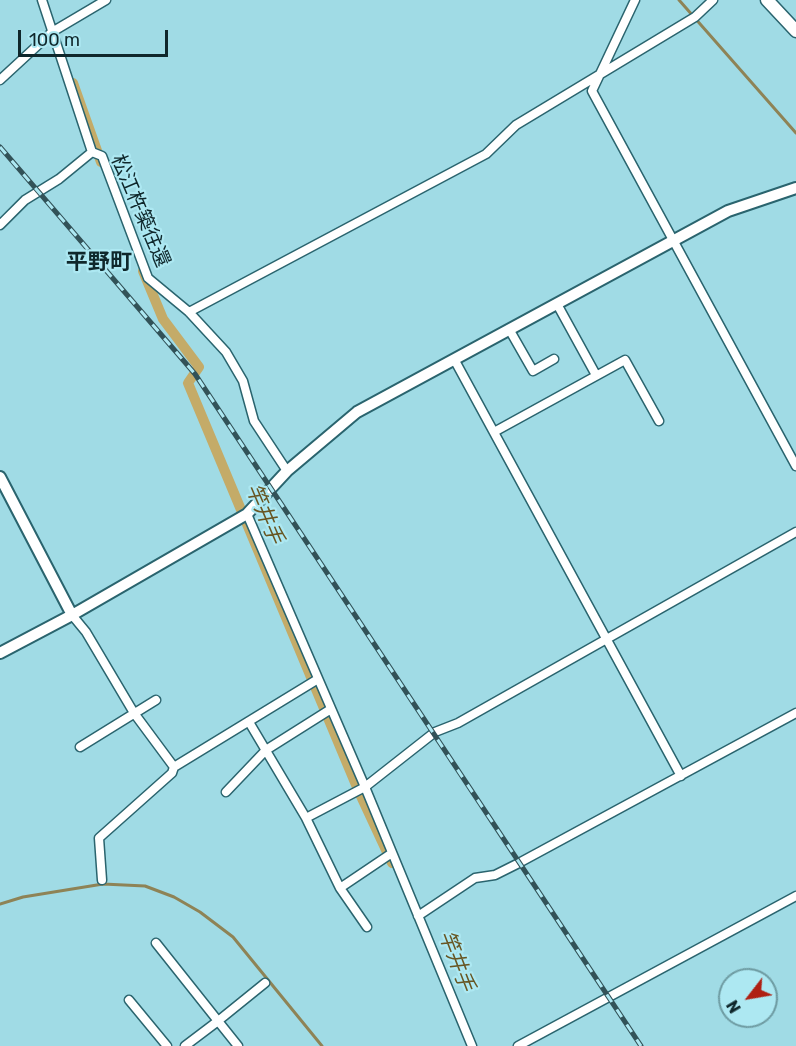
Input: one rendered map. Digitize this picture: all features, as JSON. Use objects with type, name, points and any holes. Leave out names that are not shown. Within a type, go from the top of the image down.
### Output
[{"type":"main road","points":[[767,0],[796,31]]},
{"type":"street","name":"松江杵築往還","points":[[42,0],[92,152],[102,156],[148,278],[189,312],[226,352],[243,381],[254,421],[287,471]]},
{"type":"street","points":[[0,80],[52,32],[106,0]]},
{"type":"street","points":[[635,0],[592,91],[796,466]]},
{"type":"street","points":[[189,312],[486,154],[516,125],[695,16],[713,0]]},
{"type":"street","points":[[0,225],[25,200],[59,179],[92,152]]},
{"type":"street","points":[[0,653],[72,615],[246,514],[287,471],[357,412],[728,211],[796,188]]},
{"type":"street","points":[[557,304],[596,375]]},
{"type":"street","points":[[510,329],[533,371],[554,359]]},
{"type":"street","points":[[454,359],[608,637],[681,776]]},
{"type":"street","points":[[494,432],[625,360],[659,421]]},
{"type":"street","points":[[0,477],[72,615],[86,632],[134,713],[174,767]]},
{"type":"street","points":[[246,514],[297,625],[471,1046]]},
{"type":"street","points":[[306,818],[365,787],[435,732],[458,723],[796,532]]},
{"type":"street","points":[[102,880],[99,838],[172,773],[174,767],[318,679]]},
{"type":"street","points":[[80,747],[115,728],[156,700]]},
{"type":"street","points":[[226,792],[266,750],[331,709]]},
{"type":"street","points":[[418,916],[475,878],[495,875],[517,864],[796,713]]},
{"type":"street","points":[[249,722],[306,818],[340,888],[366,927]]},
{"type":"street","points":[[340,888],[392,853]]},
{"type":"street","points":[[518,1046],[796,896]]},
{"type":"street","points":[[156,943],[237,1046]]},
{"type":"street","points":[[185,1046],[265,983]]},
{"type":"street","points":[[129,1000],[167,1046]]},
{"type":"waterway","points":[[679,0],[796,133]]},
{"type":"waterway","name":"竿井手","points":[[73,83],[101,162]]},
{"type":"waterway","name":"竿井手","points":[[143,271],[163,319],[199,367],[188,383],[359,792],[392,863]]},
{"type":"waterway","points":[[0,904],[23,897],[103,884],[145,886],[174,897],[200,912],[233,937],[322,1046]]},
{"type":"railway","points":[[0,147],[195,374],[641,1046]]},
{"type":"district","name":"平野町","points":[[99,263]]}]
